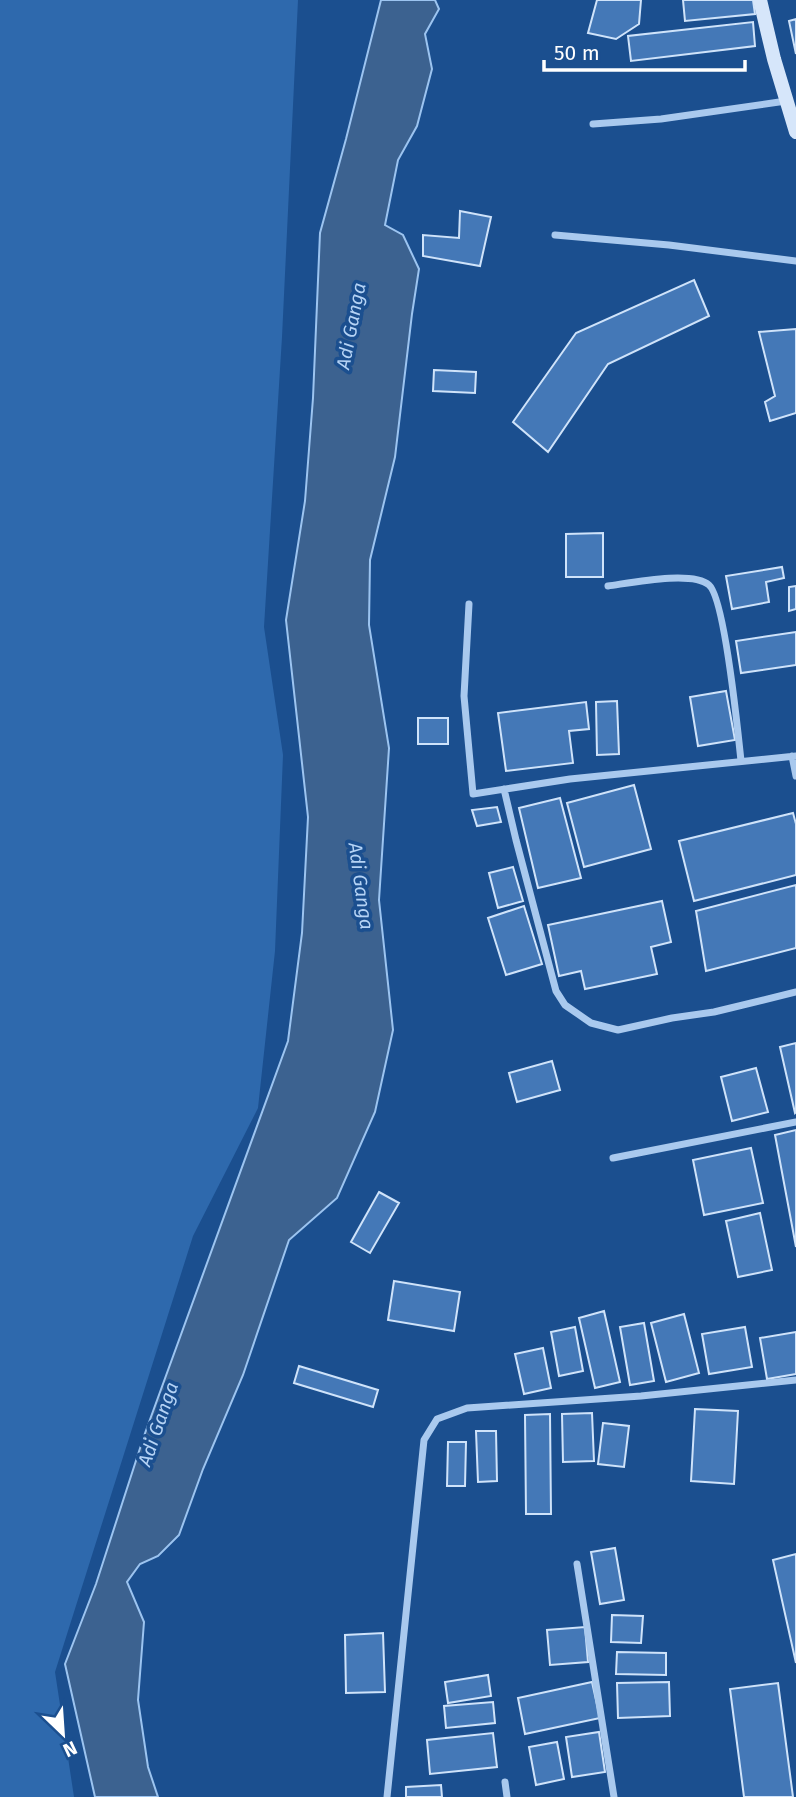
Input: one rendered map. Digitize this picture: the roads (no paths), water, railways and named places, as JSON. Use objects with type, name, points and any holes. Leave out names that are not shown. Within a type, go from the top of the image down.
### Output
[{"type":"main road","points":[[760,0],[796,132]]},
{"type":"street","points":[[593,124],[661,119],[787,101]]},
{"type":"street","points":[[555,235],[669,245],[796,261]]},
{"type":"street","points":[[608,586],[675,578],[694,579],[709,586],[717,598],[723,624],[741,761]]},
{"type":"street","points":[[468,604],[464,696],[473,794],[570,779],[794,756],[796,776]]},
{"type":"street","points":[[504,789],[556,991],[565,1005],[591,1023],[618,1030],[714,1012],[796,992]]},
{"type":"street","points":[[613,1158],[796,1122]]},
{"type":"street","points":[[387,1797],[424,1440],[437,1419],[467,1408],[641,1396],[796,1380]]},
{"type":"street","points":[[577,1564],[614,1797]]},
{"type":"street","points":[[505,1782],[507,1797]]},
{"type":"water","name":"Adi Ganga","points":[[381,0],[435,0],[439,9],[425,34],[432,69],[417,126],[398,160],[385,225],[403,235],[419,269],[395,457],[370,560],[369,625],[389,748],[379,900],[393,1030],[375,1112],[337,1198],[289,1240],[243,1375],[203,1469],[179,1535],[158,1556],[140,1564],[127,1582],[144,1622],[138,1700],[148,1767],[158,1797],[95,1797],[65,1664],[96,1584],[144,1436],[288,1041],[302,933],[308,817],[286,620],[305,501],[313,398],[320,233]]}]
